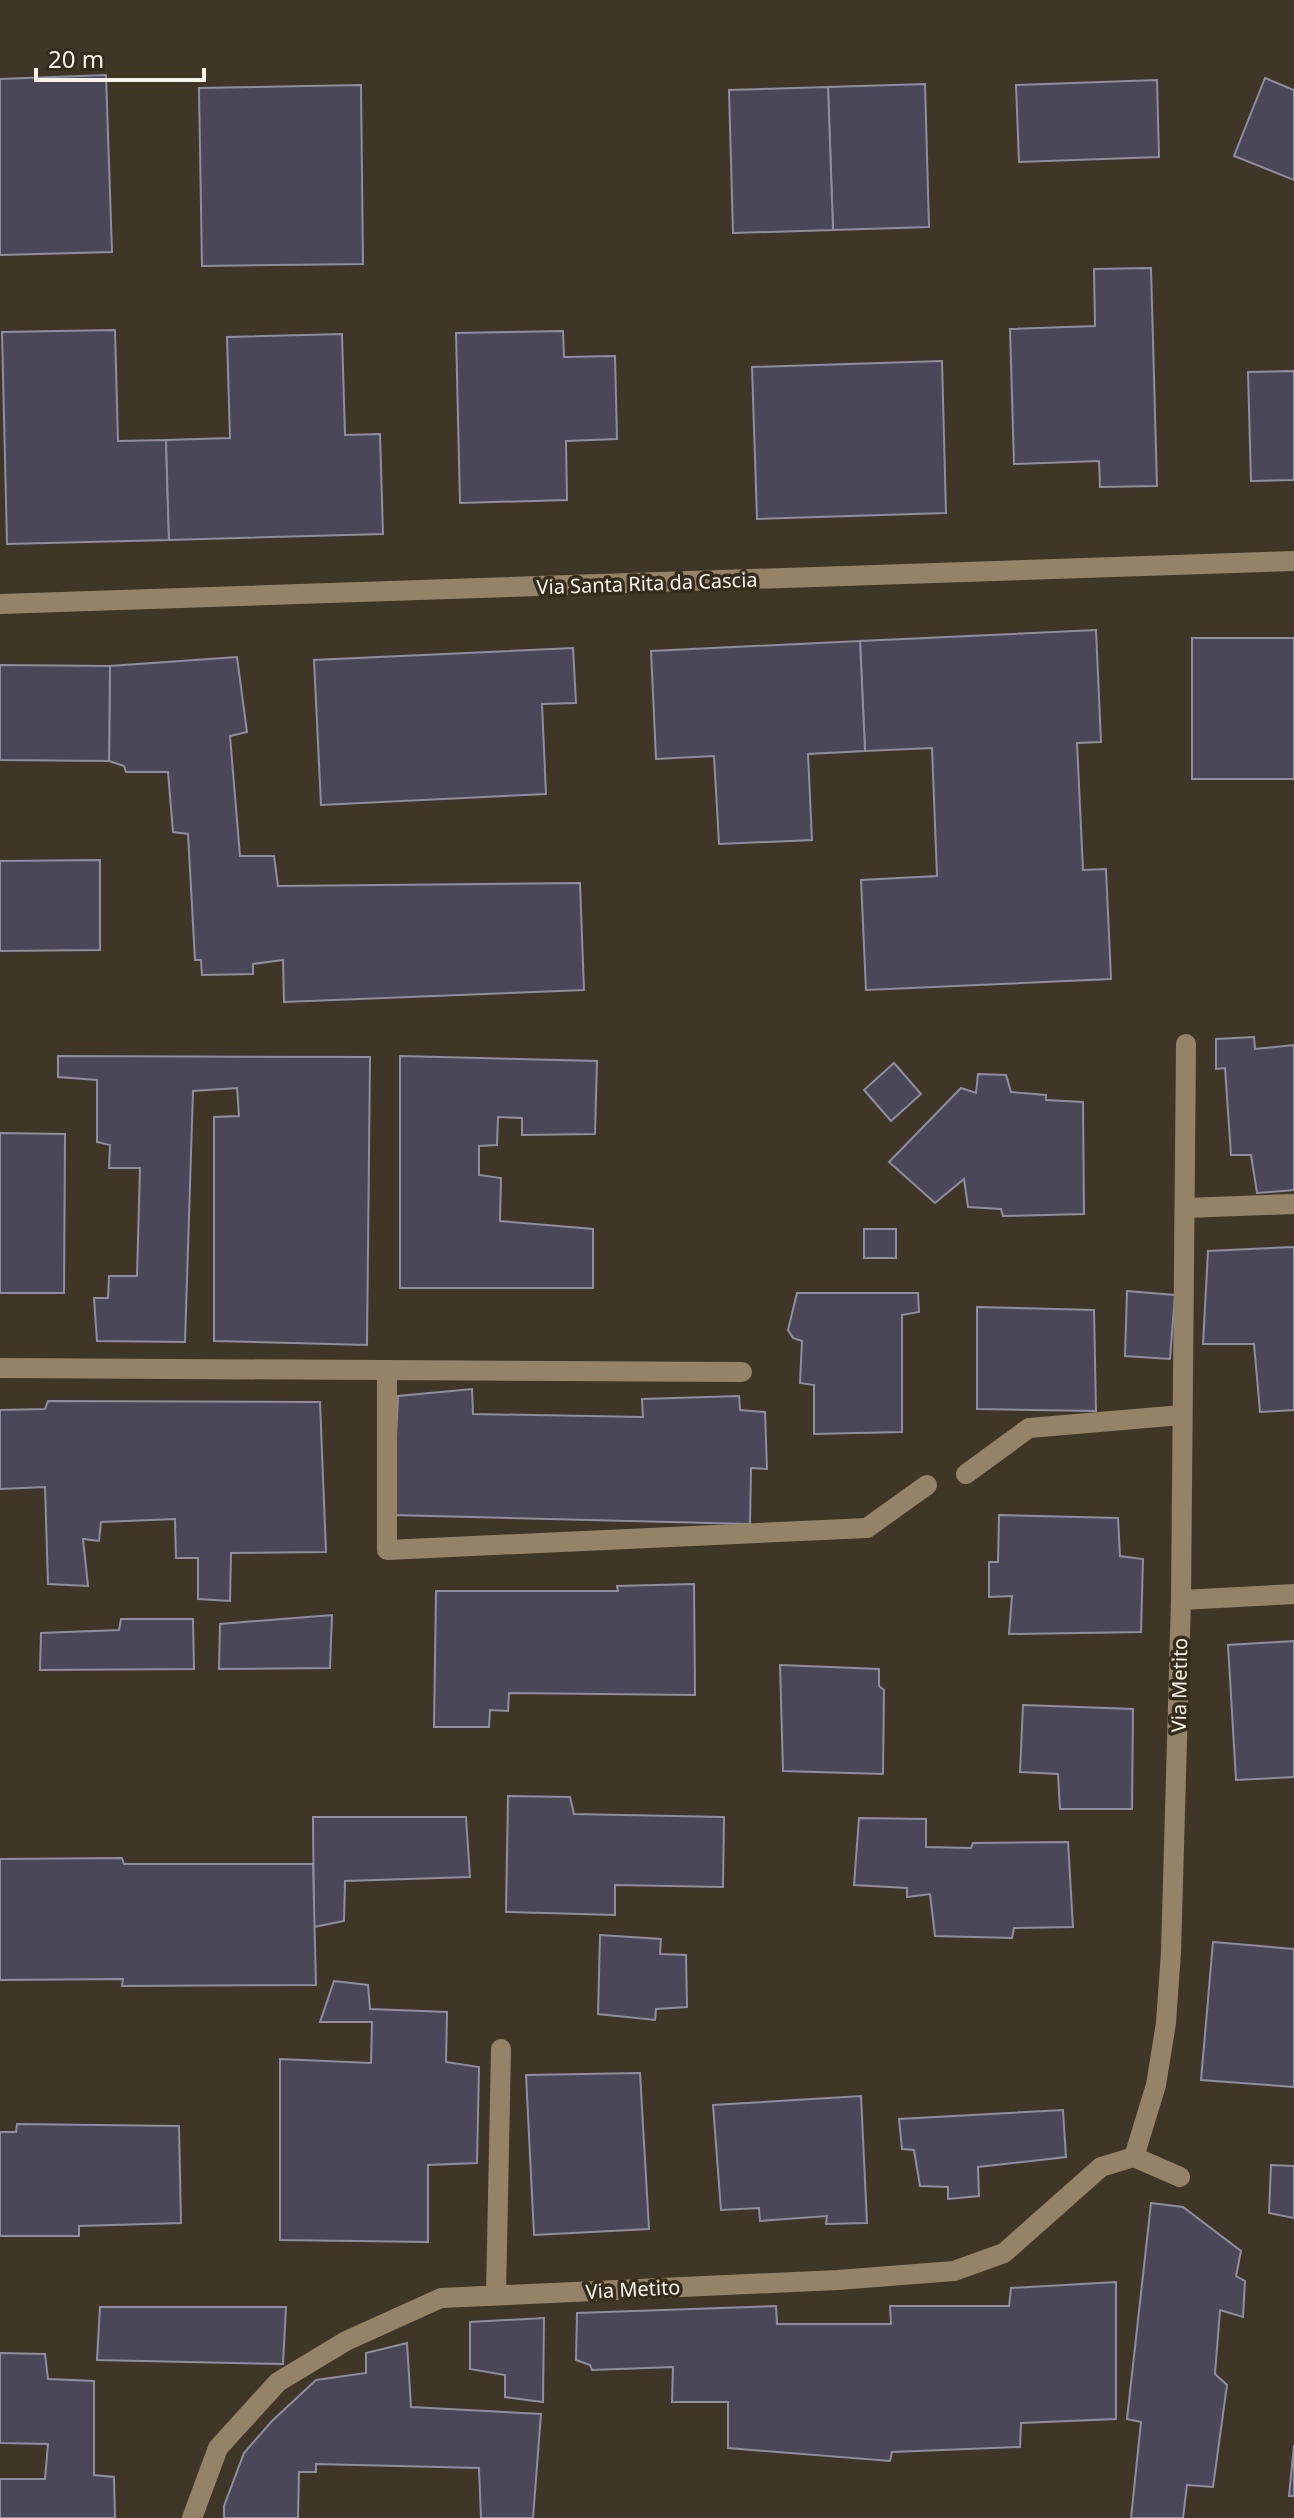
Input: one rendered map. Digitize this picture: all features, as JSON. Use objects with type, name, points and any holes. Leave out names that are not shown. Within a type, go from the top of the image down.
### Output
[{"type":"street","name":"Via Santa Rita da Cascia","points":[[0,604],[1294,561]]},
{"type":"street","name":"Via Metito","points":[[192,2518],[218,2448],[278,2382],[346,2341],[441,2298],[838,2280],[954,2271],[1004,2253],[1101,2167],[1134,2157],[1156,2085],[1166,2023],[1172,1937],[1181,1600],[1186,1044]]},
{"type":"street","points":[[1185,1208],[1294,1204]]},
{"type":"street","points":[[0,1368],[742,1372]]},
{"type":"street","points":[[387,1370],[387,1550],[867,1528],[927,1485]]},
{"type":"street","points":[[966,1474],[1029,1428],[1182,1415]]},
{"type":"street","points":[[1181,1600],[1294,1594]]},
{"type":"street","points":[[496,2295],[501,2049]]},
{"type":"street","points":[[1134,2157],[1180,2177]]},
{"type":"building","points":[[106,75],[112,252],[0,255],[0,79]]},
{"type":"building","points":[[1265,78],[1294,90],[1294,180],[1234,156]]},
{"type":"building","points":[[1157,80],[1159,157],[1019,162],[1016,85]]},
{"type":"building","points":[[925,84],[929,227],[833,230],[828,87]]},
{"type":"building","points":[[361,85],[363,264],[202,266],[199,88]]},
{"type":"building","points":[[828,87],[833,230],[733,233],[729,90]]},
{"type":"building","points":[[1151,268],[1157,486],[1100,487],[1099,461],[1014,464],[1010,329],[1095,326],[1094,269]]},
{"type":"building","points":[[115,330],[118,441],[166,440],[169,540],[7,544],[2,332]]},
{"type":"building","points":[[563,331],[564,357],[615,356],[617,439],[566,441],[567,500],[460,503],[456,333]]},
{"type":"building","points":[[342,334],[345,435],[380,434],[383,534],[169,540],[166,440],[230,438],[227,337]]},
{"type":"building","points":[[942,361],[946,513],[757,519],[752,367]]},
{"type":"building","points":[[1294,371],[1294,480],[1251,481],[1248,372]]},
{"type":"building","points":[[1096,630],[1101,742],[1077,743],[1083,870],[1106,869],[1111,979],[866,990],[861,880],[937,876],[932,748],[865,751],[860,641]]},
{"type":"building","points":[[1192,638],[1294,638],[1294,779],[1192,779]]},
{"type":"building","points":[[860,641],[865,751],[808,754],[812,840],[719,844],[714,756],[656,759],[651,651]]},
{"type":"building","points":[[573,648],[576,703],[542,704],[546,794],[321,805],[314,660]]},
{"type":"building","points":[[237,657],[247,732],[230,736],[240,856],[274,856],[278,886],[580,883],[584,990],[284,1002],[283,960],[253,964],[253,974],[202,975],[201,960],[195,960],[188,834],[173,832],[168,772],[126,772],[124,766],[109,761],[110,666]]},
{"type":"building","points":[[0,665],[110,666],[109,761],[0,760]]},
{"type":"building","points":[[100,860],[100,950],[0,951],[0,861]]},
{"type":"building","points":[[1254,1037],[1255,1049],[1294,1045],[1294,1190],[1257,1193],[1251,1155],[1231,1155],[1225,1068],[1216,1069],[1216,1039]]},
{"type":"building","points":[[58,1056],[370,1057],[367,1345],[214,1341],[214,1117],[239,1116],[237,1088],[193,1091],[185,1342],[97,1341],[94,1298],[108,1298],[109,1276],[137,1276],[140,1168],[109,1168],[110,1145],[97,1142],[97,1080],[58,1077]]},
{"type":"building","points":[[400,1056],[597,1061],[595,1134],[522,1135],[522,1118],[498,1117],[497,1145],[479,1146],[479,1175],[501,1178],[500,1221],[593,1229],[593,1288],[400,1288]]},
{"type":"building","points":[[894,1063],[921,1094],[891,1121],[864,1090]]},
{"type":"building","points":[[978,1074],[1006,1075],[1011,1092],[1046,1095],[1046,1100],[1083,1102],[1084,1214],[1003,1216],[1001,1209],[968,1207],[964,1179],[935,1203],[889,1162],[961,1088],[976,1093]]},
{"type":"building","points":[[0,1133],[65,1134],[64,1293],[0,1293]]},
{"type":"building","points":[[864,1229],[896,1229],[896,1258],[864,1258]]},
{"type":"building","points":[[1294,1247],[1294,1410],[1260,1412],[1254,1344],[1203,1344],[1208,1251]]},
{"type":"building","points":[[1127,1291],[1175,1295],[1170,1359],[1125,1356]]},
{"type":"building","points":[[797,1293],[918,1293],[919,1312],[902,1315],[902,1432],[814,1434],[814,1385],[800,1383],[802,1341],[793,1338],[788,1330]]},
{"type":"building","points":[[977,1307],[1094,1310],[1096,1411],[977,1409]]},
{"type":"building","points":[[472,1389],[473,1414],[643,1417],[642,1399],[739,1396],[740,1410],[765,1412],[767,1469],[751,1468],[750,1524],[392,1515],[398,1396]]},
{"type":"building","points":[[48,1401],[320,1402],[326,1552],[231,1553],[230,1601],[198,1599],[198,1558],[176,1558],[175,1519],[101,1522],[99,1541],[83,1539],[88,1586],[48,1584],[45,1487],[0,1489],[0,1410],[45,1409]]},
{"type":"building","points":[[999,1515],[1118,1518],[1120,1556],[1143,1559],[1141,1632],[1009,1634],[1012,1596],[989,1597],[989,1562],[998,1562]]},
{"type":"building","points":[[694,1584],[695,1695],[509,1693],[508,1711],[490,1710],[489,1727],[434,1727],[436,1591],[618,1591],[617,1586]]},
{"type":"building","points":[[332,1615],[330,1668],[219,1669],[220,1624]]},
{"type":"building","points":[[121,1619],[193,1619],[194,1669],[40,1670],[41,1633],[119,1630]]},
{"type":"building","points":[[1294,1641],[1294,1777],[1236,1780],[1228,1645]]},
{"type":"building","points":[[780,1665],[879,1669],[879,1686],[884,1690],[883,1774],[783,1771]]},
{"type":"building","points":[[1023,1705],[1133,1709],[1132,1809],[1060,1809],[1058,1774],[1020,1772]]},
{"type":"building","points":[[508,1796],[570,1797],[574,1814],[724,1817],[723,1887],[615,1885],[615,1915],[506,1912]]},
{"type":"building","points":[[313,1817],[466,1817],[470,1877],[345,1881],[344,1921],[314,1927]]},
{"type":"building","points":[[859,1818],[926,1819],[926,1847],[971,1848],[973,1843],[1068,1842],[1073,1927],[1014,1928],[1012,1938],[935,1936],[930,1894],[907,1897],[907,1888],[854,1885]]},
{"type":"building","points":[[122,1858],[124,1864],[313,1864],[316,1985],[122,1986],[123,1979],[0,1980],[0,1859]]},
{"type":"building","points":[[600,1935],[661,1939],[660,1954],[686,1955],[687,2007],[656,2009],[655,2020],[598,2014]]},
{"type":"building","points":[[1213,1942],[1294,1949],[1294,2087],[1201,2080]]},
{"type":"building","points":[[334,1981],[368,1985],[370,2009],[447,2012],[446,2062],[479,2067],[477,2163],[428,2165],[428,2242],[280,2240],[280,2059],[371,2063],[372,2022],[320,2022]]},
{"type":"building","points":[[640,2073],[649,2229],[534,2235],[526,2075]]},
{"type":"building","points":[[861,2096],[867,2223],[826,2224],[827,2216],[760,2221],[759,2208],[721,2210],[713,2105]]},
{"type":"building","points":[[1063,2110],[1066,2157],[978,2167],[979,2196],[948,2199],[948,2187],[920,2186],[914,2150],[902,2149],[899,2119]]},
{"type":"building","points":[[17,2124],[179,2126],[181,2223],[79,2226],[79,2236],[0,2236],[0,2132],[16,2132]]},
{"type":"building","points":[[1271,2165],[1294,2166],[1294,2218],[1269,2213]]},
{"type":"building","points":[[1151,2203],[1183,2207],[1241,2251],[1236,2276],[1245,2281],[1243,2317],[1220,2310],[1215,2374],[1227,2385],[1213,2487],[1187,2485],[1183,2518],[1131,2518],[1141,2422],[1127,2419]]},
{"type":"building","points":[[1116,2282],[1116,2419],[1021,2423],[1020,2447],[892,2452],[890,2461],[728,2448],[728,2402],[672,2402],[673,2367],[592,2370],[590,2365],[576,2360],[577,2313],[776,2306],[777,2324],[891,2324],[890,2306],[1009,2306],[1011,2288]]},
{"type":"building","points":[[100,2307],[286,2307],[283,2364],[97,2360]]},
{"type":"building","points":[[544,2318],[543,2402],[505,2397],[505,2375],[470,2369],[470,2322]]},
{"type":"building","points":[[407,2343],[411,2407],[541,2414],[533,2518],[481,2518],[479,2468],[316,2464],[316,2472],[299,2472],[298,2518],[224,2518],[224,2506],[244,2453],[272,2421],[316,2380],[366,2373],[366,2353]]},
{"type":"building","points":[[0,2353],[45,2354],[48,2379],[94,2381],[94,2475],[114,2477],[115,2518],[0,2518],[0,2479],[45,2479],[48,2444],[0,2443]]},
{"type":"building","points":[[1294,2445],[1294,2496],[1289,2496]]}]
